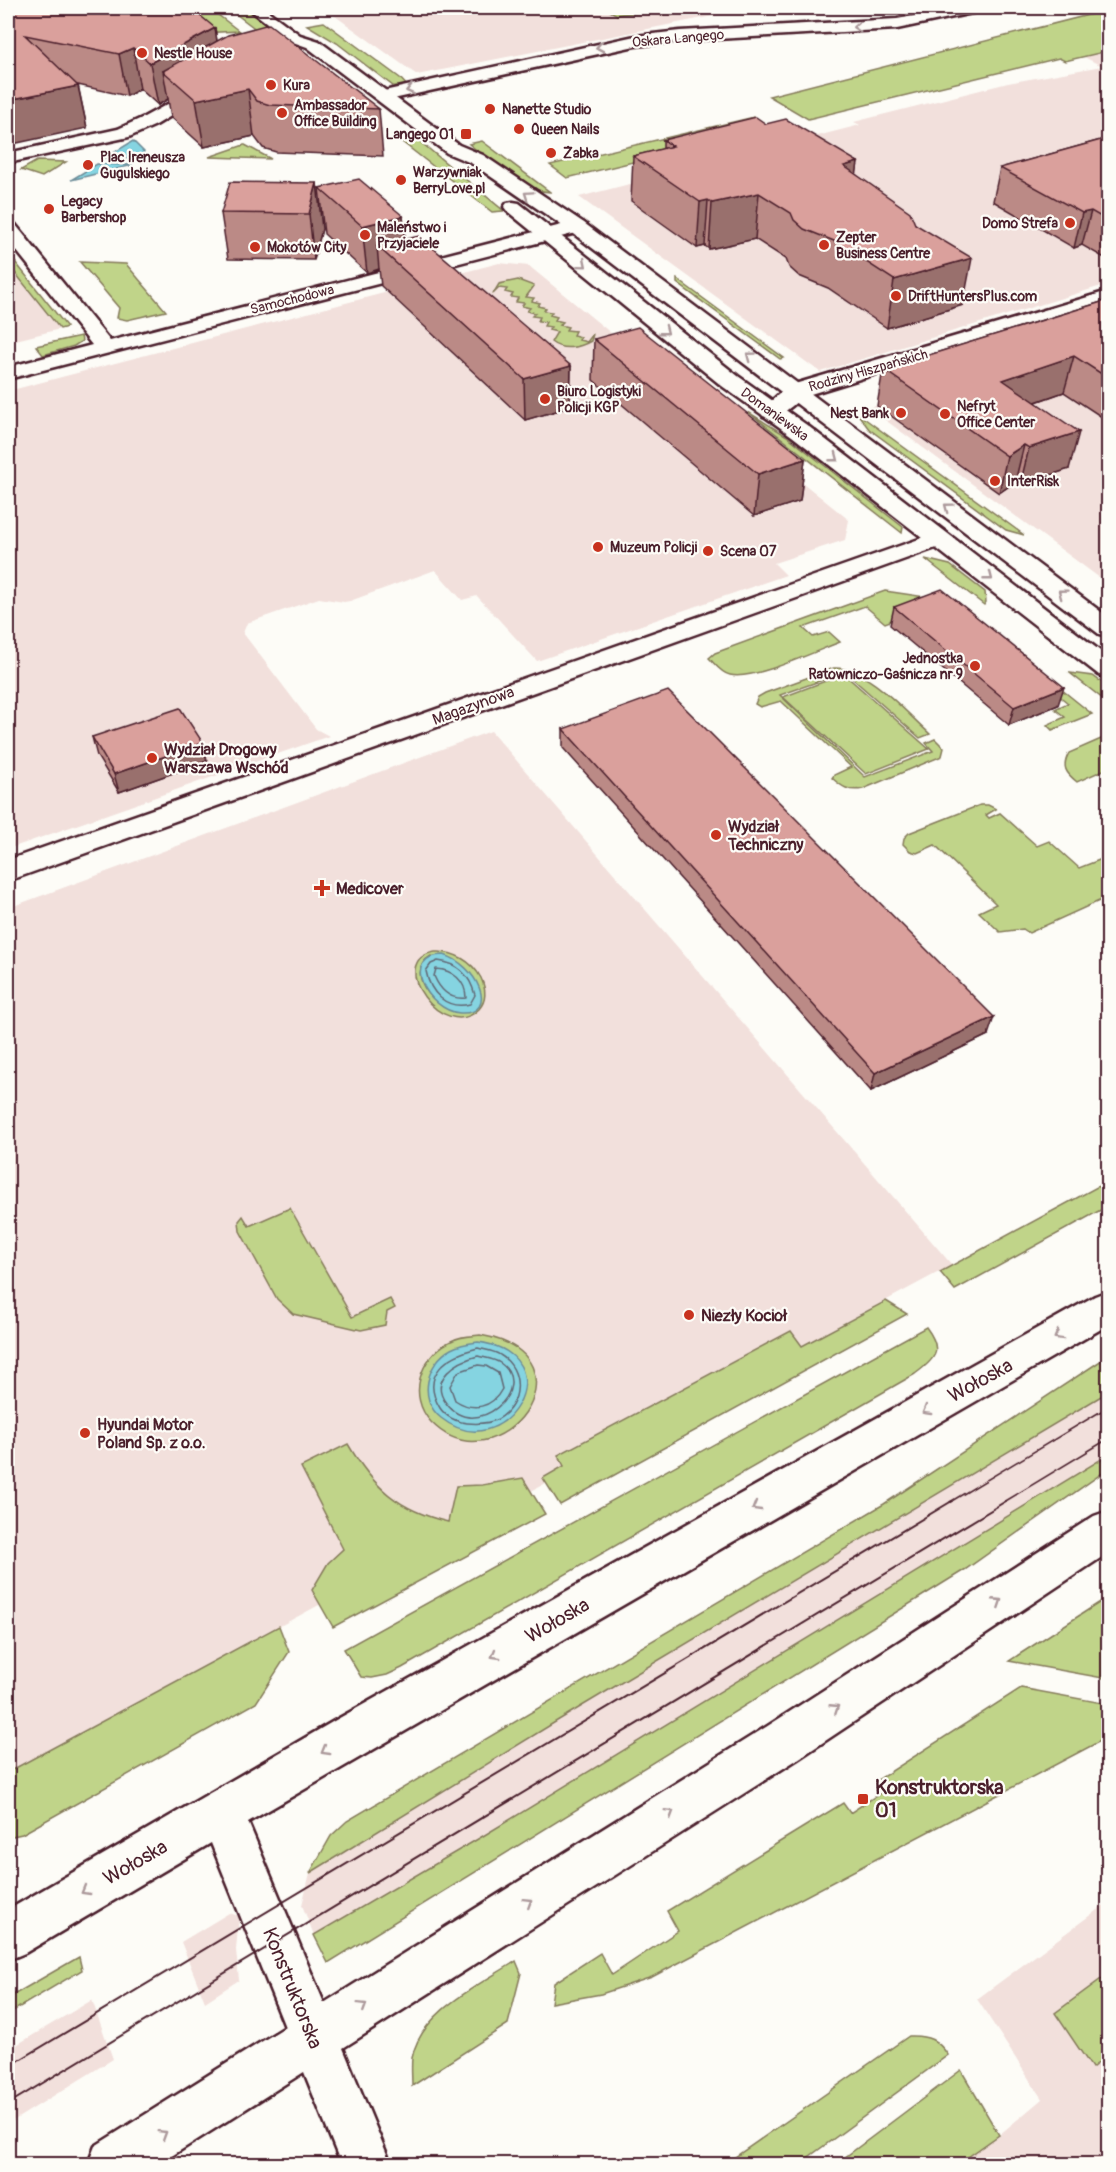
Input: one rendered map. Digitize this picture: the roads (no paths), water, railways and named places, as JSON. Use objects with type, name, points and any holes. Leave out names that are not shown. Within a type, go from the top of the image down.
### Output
[{"type":"street","name":"Domaniewska","points":[[255,8],[295,38],[313,44],[453,149],[477,159],[577,227],[1108,629]]},
{"type":"street","name":"Domaniewska","points":[[278,8],[313,34],[313,44]]},
{"type":"street","name":"Oskara Langego","points":[[384,96],[635,41],[702,34],[897,24],[977,8]]},
{"type":"street","points":[[280,47],[313,44]]},
{"type":"street","points":[[8,158],[123,133],[141,126],[223,78]]},
{"type":"street","name":"Domaniewska","points":[[453,149],[453,156],[459,163],[730,381],[1108,669]]},
{"type":"street","name":"Samochodowa","points":[[8,373],[577,227]]},
{"type":"street","points":[[8,228],[105,348]]},
{"type":"street","name":"Rodziny Hiszpańskich","points":[[771,411],[796,391],[1108,297]]},
{"type":"street","name":"Rodziny Hiszpańskich","points":[[771,411],[816,406],[939,366],[949,361],[968,341]]},
{"type":"street","name":"Magazynowa","points":[[8,871],[939,539]]},
{"type":"street","name":"Wołoska","points":[[8,1936],[221,1812],[1108,1307]]},
{"type":"street","points":[[113,2164],[782,1743],[1108,1530]]},
{"type":"street","name":"Konstruktorska","points":[[221,1812],[366,2164]]},
{"type":"water","points":[[133,141],[144,152],[137,159],[105,158]]},
{"type":"water","points":[[97,164],[133,165],[71,180]]},
{"type":"water","points":[[444,955],[456,960],[466,968],[479,988],[481,998],[479,1006],[472,1011],[460,1013],[448,1010],[429,994],[423,983],[420,973],[423,964],[430,957]]},
{"type":"water","points":[[478,1342],[506,1351],[521,1367],[524,1385],[519,1404],[506,1420],[487,1429],[465,1430],[441,1418],[434,1410],[429,1401],[428,1381],[436,1363],[443,1355],[458,1346]]},
{"type":"tram line","points":[[950,1502],[1108,1407]]},
{"type":"tram line","points":[[1004,1502],[1108,1439]]},
{"type":"tram line","points":[[8,2067],[952,1501]]},
{"type":"tram line","points":[[8,2104],[1006,1501]]},
{"type":"place","name":"Nestle House","points":[[142,53]]},
{"type":"place","name":"Kura","points":[[271,85]]},
{"type":"place","name":"Nanette Studio","points":[[490,109]]},
{"type":"place","name":"Ambassador Office Building","points":[[282,113]]},
{"type":"place","name":"Queen Nails","points":[[519,129]]},
{"type":"place","name":"Langego 01","points":[[466,134]]},
{"type":"place","name":"Żabka","points":[[551,153]]},
{"type":"place","name":"Plac Ireneusza Gugulskiego","points":[[88,165]]},
{"type":"place","name":"Warzywniak BerryLove.pl","points":[[401,180]]},
{"type":"place","name":"Legacy Barbershop","points":[[49,209]]},
{"type":"place","name":"Domo Strefa","points":[[1070,223]]},
{"type":"place","name":"Maleństwo i Przyjaciele","points":[[365,235]]},
{"type":"place","name":"Zepter Business Centre","points":[[824,245]]},
{"type":"place","name":"Mokotów City","points":[[255,247]]},
{"type":"place","name":"DriftHuntersPlus.com","points":[[896,296]]},
{"type":"place","name":"Biuro Logistyki Policji KGP","points":[[545,399]]},
{"type":"place","name":"Nest Bank","points":[[901,413]]},
{"type":"place","name":"Nefryt Office Center","points":[[945,414]]},
{"type":"place","name":"InterRisk","points":[[995,481]]},
{"type":"place","name":"Muzeum Policji","points":[[598,547]]},
{"type":"place","name":"Scena 07","points":[[708,551]]},
{"type":"place","name":"Jednostka Ratowniczo-Gaśnicza nr 9","points":[[975,666]]},
{"type":"place","name":"Wydział Drogowy Warszawa Wschód","points":[[152,758]]},
{"type":"place","name":"Wydział Techniczny","points":[[716,835]]},
{"type":"place","name":"Medicover","points":[[322,888]]},
{"type":"place","name":"Niezły Kocioł","points":[[689,1315]]},
{"type":"place","name":"Hyundai Motor Poland Sp. z o.o.","points":[[85,1433]]},
{"type":"place","name":"Konstruktorska 01","points":[[863,1799]]}]
